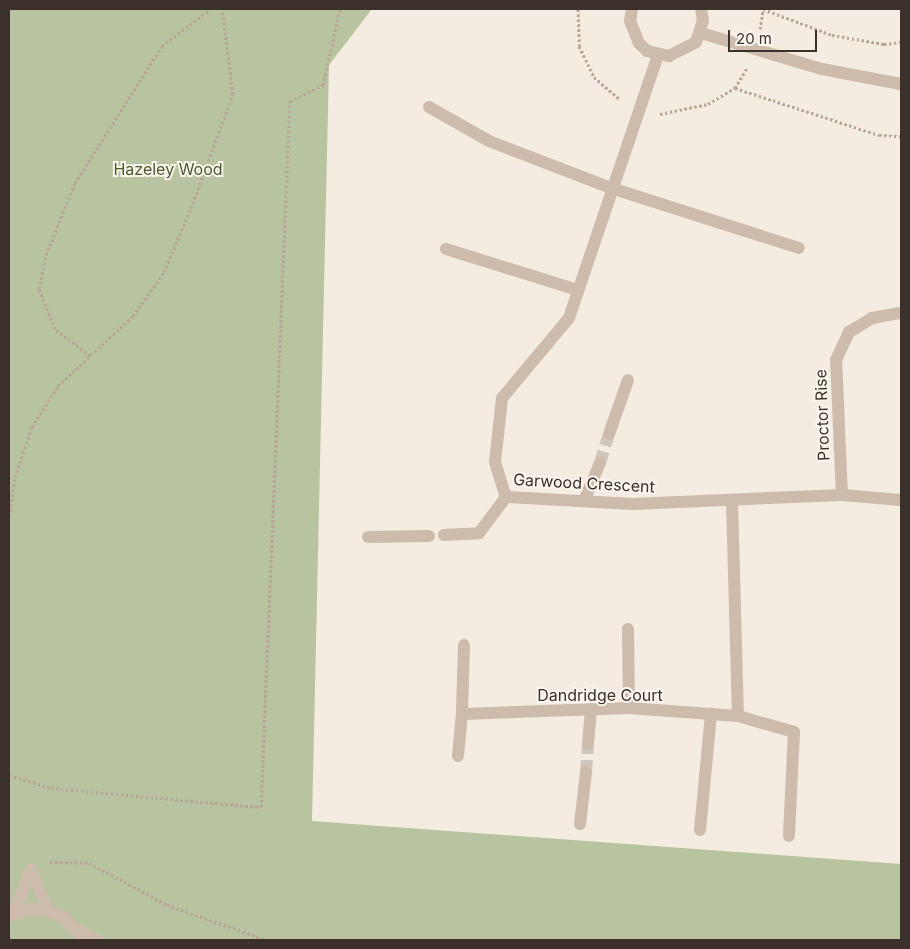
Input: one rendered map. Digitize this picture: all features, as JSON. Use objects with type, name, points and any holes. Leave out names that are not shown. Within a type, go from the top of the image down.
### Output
[{"type":"street","points":[[630,9],[632,33],[643,47],[658,55],[669,56],[688,49],[700,33],[701,9]]},
{"type":"street","points":[[700,33],[822,69],[901,84]]},
{"type":"street","name":"Garwood Crescent","points":[[658,55],[569,318],[502,398],[495,462],[506,497],[584,501],[732,502],[842,495],[901,500]]},
{"type":"street","points":[[429,107],[489,141],[612,188],[799,248]]},
{"type":"street","points":[[446,249],[578,290]]},
{"type":"street","name":"Proctor Rise","points":[[842,495],[836,360],[849,332],[872,318],[901,313]]},
{"type":"street","points":[[609,434],[628,380]]},
{"type":"street","points":[[584,501],[600,463]]},
{"type":"street","points":[[444,536],[479,533],[506,497]]},
{"type":"street","points":[[732,502],[738,716]]},
{"type":"street","points":[[368,537],[429,536]]},
{"type":"street","points":[[628,629],[629,708]]},
{"type":"street","points":[[458,756],[462,714],[464,646]]},
{"type":"street","name":"Dandridge Court","points":[[462,714],[629,708],[738,716],[794,732],[789,836]]},
{"type":"street","points":[[588,744],[591,709]]},
{"type":"street","points":[[700,830],[711,714]]},
{"type":"street","points":[[580,824],[586,772]]},
{"type":"street","points":[[48,911],[31,870],[12,914],[48,911],[64,918],[81,935],[98,940]]},
{"type":"path","points":[[90,356],[55,329],[39,289],[46,255],[75,184],[162,46],[211,9]]},
{"type":"path","points":[[9,516],[15,477],[32,427],[58,386],[133,316],[164,272],[191,208],[233,94],[222,9]]},
{"type":"path","points":[[9,775],[51,788],[260,807],[290,100],[323,85],[340,9]]},
{"type":"path","points":[[762,9],[832,35],[884,44],[901,42]]},
{"type":"path","points":[[735,88],[879,136],[901,136]]},
{"type":"path","points":[[40,862],[89,863],[167,905],[267,940]]},
{"type":"green space","name":"Hazeley Wood","points":[[9,9],[372,9],[329,65],[312,821],[901,864],[901,940],[9,940]]},
{"type":"tunnel","points":[[600,463],[609,434]]},
{"type":"tunnel","points":[[586,772],[588,744]]}]
